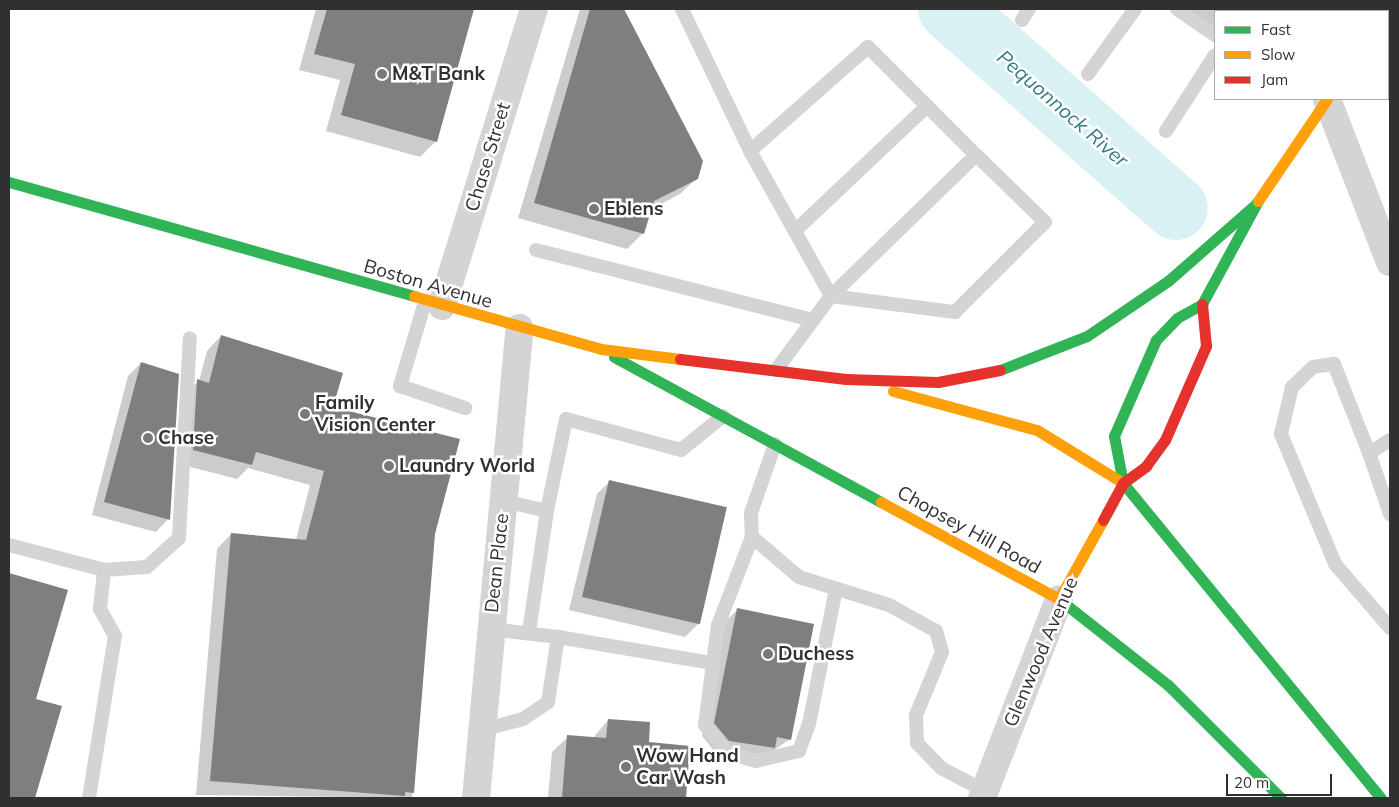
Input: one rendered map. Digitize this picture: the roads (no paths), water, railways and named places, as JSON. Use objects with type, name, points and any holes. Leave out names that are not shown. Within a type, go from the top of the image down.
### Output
[{"type":"main road","points":[[1123,483],[1115,453],[1117,421],[1156,340],[1177,318],[1202,304],[1256,204],[1326,100]]},
{"type":"main road","name":"Boston Avenue","points":[[9,182],[433,304],[601,349],[846,379]]},
{"type":"main road","points":[[846,379],[938,382],[980,376],[1047,356],[1088,336],[1168,281],[1256,204]]},
{"type":"main road","name":"Glenwood Avenue","points":[[1059,599],[1123,483],[1146,466],[1165,440],[1206,346],[1202,304]]},
{"type":"main road","name":"Chopsey Hill Road","points":[[601,349],[1059,599],[1168,685],[1281,798]]},
{"type":"main road","points":[[846,379],[1038,430],[1123,483],[1381,798]]},
{"type":"street","name":"Chase Street","points":[[433,304],[534,9]]},
{"type":"street","points":[[1327,100],[1390,262]]},
{"type":"street","name":"Dean Place","points":[[476,798],[490,629],[520,328]]},
{"type":"street","name":"Glenwood Avenue","points":[[983,794],[1059,599]]},
{"type":"lane","points":[[682,9],[750,152],[831,296]]},
{"type":"lane","points":[[1088,74],[1135,9]]},
{"type":"lane","points":[[1176,9],[1214,34]]},
{"type":"lane","points":[[750,152],[868,47],[1045,222],[955,312],[831,296]]},
{"type":"lane","points":[[1166,131],[1214,57]]},
{"type":"lane","points":[[794,230],[927,106]]},
{"type":"lane","points":[[776,370],[831,296],[976,155]]},
{"type":"lane","points":[[536,250],[813,320]]},
{"type":"lane","points":[[433,304],[400,386],[465,408]]},
{"type":"lane","points":[[9,544],[104,570],[147,567],[180,538],[190,338]]},
{"type":"lane","points":[[1390,514],[1369,453],[1334,364],[1313,367],[1292,387],[1281,434],[1335,564],[1390,628]]},
{"type":"lane","points":[[530,632],[547,511],[566,418],[681,450],[723,416]]},
{"type":"lane","points":[[1369,453],[1390,440]]},
{"type":"lane","points":[[775,444],[751,513],[752,537],[718,625],[712,663],[705,725],[713,739],[728,753],[756,761],[799,751],[809,724],[836,590]]},
{"type":"lane","points":[[504,501],[547,511]]},
{"type":"lane","points":[[752,537],[799,577],[889,605],[936,631],[942,652],[916,715],[917,743],[941,768],[983,794]]},
{"type":"lane","points":[[89,798],[115,636],[100,609],[104,570]]},
{"type":"lane","points":[[490,629],[530,632],[712,663]]},
{"type":"lane","points":[[482,730],[523,719],[548,702],[558,638]]},
{"type":"waterway","name":"Pequonnock River","points":[[950,9],[1176,208]]},
{"type":"place","name":"M&T Bank","points":[[382,74]]},
{"type":"place","name":"Eblens","points":[[594,209]]},
{"type":"place","name":"Family Vision Center","points":[[305,414]]},
{"type":"place","name":"Chase","points":[[148,438]]},
{"type":"place","name":"Laundry World","points":[[389,466]]},
{"type":"place","name":"Duchess","points":[[768,654]]},
{"type":"place","name":"Wow Hand Car Wash","points":[[626,767]]}]
